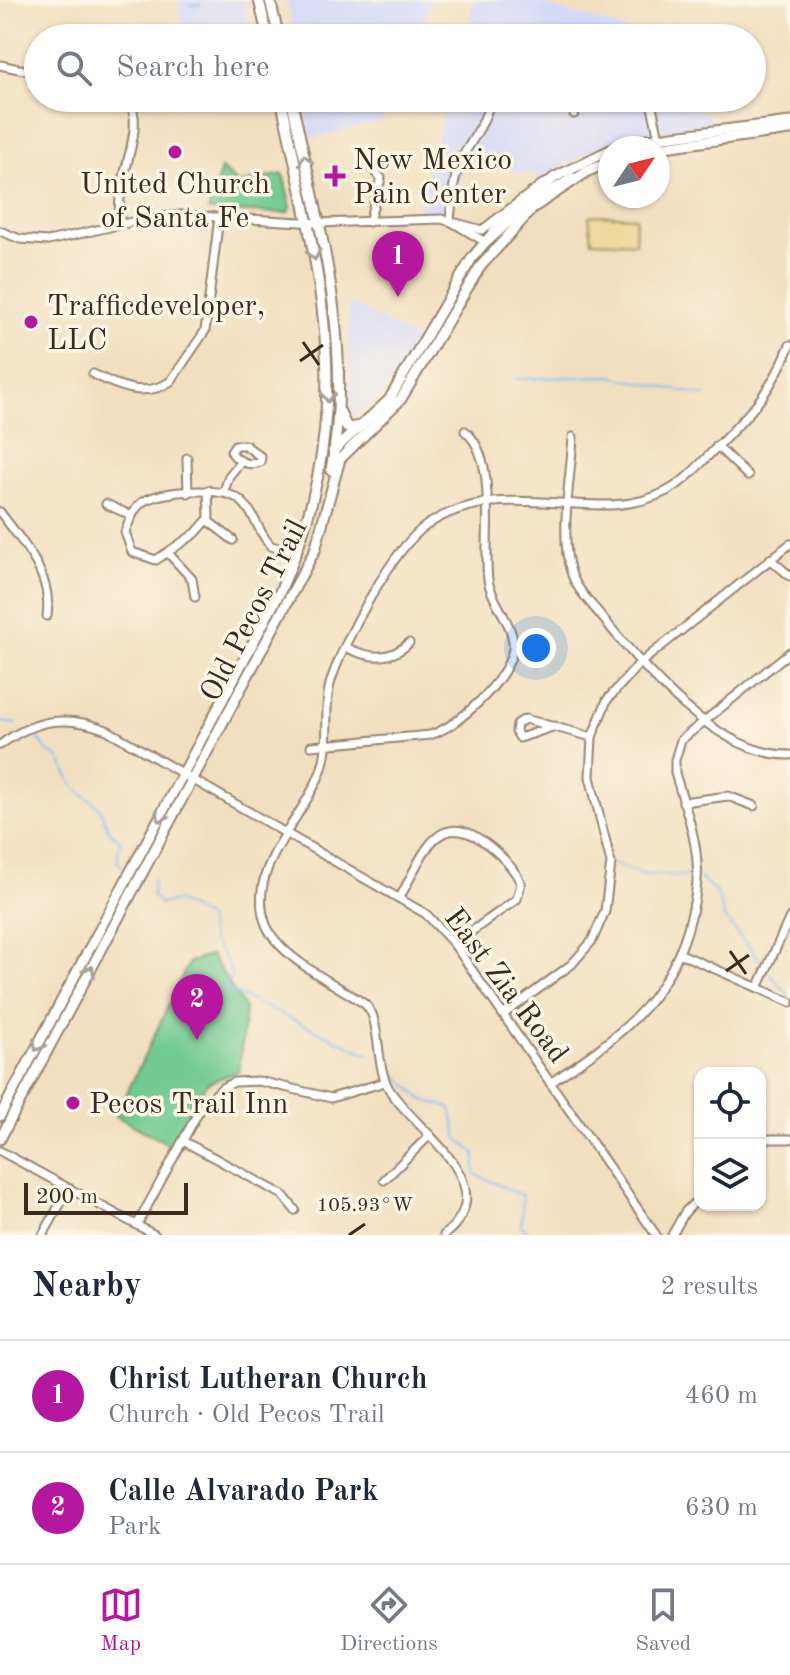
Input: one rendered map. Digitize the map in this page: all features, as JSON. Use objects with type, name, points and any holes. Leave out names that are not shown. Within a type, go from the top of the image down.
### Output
[{"type":"main road","points":[[259,0],[265,24]]},
{"type":"main road","points":[[268,0],[275,24]]},
{"type":"main road","points":[[284,112],[328,343],[327,416],[321,465]]},
{"type":"main road","points":[[294,112],[336,314],[339,407],[335,449],[323,508],[296,584]]},
{"type":"main road","name":"Old Pecos Trail","points":[[670,142],[790,122]]},
{"type":"main road","name":"Old Pecos Trail","points":[[670,143],[790,130]]},
{"type":"main road","name":"Old Pecos Trail","points":[[0,1139],[189,776],[197,748],[291,569],[321,465],[335,449],[371,420],[396,390],[482,242],[518,205],[555,177],[598,156]]},
{"type":"main road","name":"Old Pecos Trail","points":[[0,1116],[189,776],[208,752],[283,611],[319,538],[340,459],[396,406],[462,293],[505,235],[534,207],[598,167]]},
{"type":"main road","points":[[339,407],[342,423],[350,429],[357,429],[371,420]]},
{"type":"main road","points":[[283,611],[300,563],[297,553]]},
{"type":"street","points":[[0,65],[24,70]]},
{"type":"street","points":[[121,224],[118,194],[136,123],[135,112]]},
{"type":"street","points":[[450,221],[456,175],[488,112]]},
{"type":"street","points":[[653,112],[657,136]]},
{"type":"street","points":[[367,163],[381,178],[369,222]]},
{"type":"street","points":[[450,221],[482,242],[491,241],[540,195],[588,171]]},
{"type":"street","points":[[0,231],[20,239],[48,241],[158,217],[307,220],[318,223],[450,221],[475,230],[486,229],[527,192],[555,177]]},
{"type":"street","points":[[93,374],[127,391],[164,386],[171,381],[205,331],[219,217]]},
{"type":"street","points":[[444,1235],[461,1214],[465,1194],[460,1170],[395,1099],[385,1082],[378,1032],[366,1005],[292,957],[266,927],[262,892],[267,871],[322,769],[327,745],[330,685],[345,647],[392,562],[409,540],[451,510],[485,500],[634,503],[667,492],[685,479],[775,383],[790,345]]},
{"type":"street","points":[[311,746],[430,735],[447,730],[471,711],[507,666],[512,639],[488,583],[481,453],[474,439],[465,431]]},
{"type":"street","points":[[573,437],[566,542],[575,583],[639,664],[704,719],[769,755],[790,755]]},
{"type":"street","points":[[717,446],[748,476]]},
{"type":"street","points":[[187,458],[188,493]]},
{"type":"street","points":[[224,491],[229,476],[241,461]]},
{"type":"street","points":[[208,490],[208,521],[169,554],[150,561],[132,552],[125,532],[132,516],[145,500],[208,490],[224,491],[244,504],[273,548],[297,553]]},
{"type":"street","points":[[106,504],[132,516]]},
{"type":"street","points":[[0,512],[31,555],[46,583],[47,616]]},
{"type":"street","points":[[208,521],[233,540]]},
{"type":"street","points":[[259,529],[264,545],[286,559],[291,569]]},
{"type":"street","points":[[503,1015],[572,964],[592,941],[605,911],[611,863],[590,777],[592,737],[607,700],[639,664],[790,544]]},
{"type":"street","points":[[169,554],[192,579],[195,597]]},
{"type":"street","points":[[770,559],[790,576]]},
{"type":"street","points":[[345,647],[380,658],[400,651],[409,643]]},
{"type":"street","points":[[550,1083],[643,1013],[657,997],[681,954],[696,891],[697,863],[675,760],[681,740],[790,652]]},
{"type":"street","points":[[555,726],[527,738],[520,738],[516,732],[519,722],[525,719],[555,726],[592,737]]},
{"type":"street","name":"East Zia Road","points":[[0,745],[31,725],[71,720],[115,733],[400,897],[435,922],[454,944],[656,1235]]},
{"type":"street","points":[[683,802],[728,796],[754,806]]},
{"type":"street","points":[[400,897],[434,838],[444,830],[457,828],[472,833],[493,849],[516,871],[521,883],[517,899],[454,944]]},
{"type":"street","points":[[758,988],[790,917]]},
{"type":"street","points":[[681,954],[790,1002]]},
{"type":"street","points":[[137,1225],[210,1096],[234,1082],[259,1081],[331,1098],[385,1082]]},
{"type":"street","points":[[384,1180],[430,1135]]},
{"type":"street","points":[[766,1139],[790,1139]]},
{"type":"street","points":[[183,1141],[283,1195],[295,1210]]},
{"type":"street","points":[[0,1151],[155,1235]]},
{"type":"street","points":[[43,1235],[69,1188]]},
{"type":"street","points":[[672,1235],[681,1217],[694,1203]]},
{"type":"shaded area","points":[[177,0],[244,0],[249,24],[182,24]]},
{"type":"shaded area","points":[[286,0],[431,0],[423,24],[292,24]]},
{"type":"shaded area","points":[[474,0],[528,0],[607,24],[468,24]]},
{"type":"shaded area","points":[[306,112],[382,112],[384,121],[311,138]]},
{"type":"shaded area","points":[[444,112],[704,112],[718,126],[638,136],[598,136],[598,149],[542,177],[468,162],[444,213],[416,214]]},
{"type":"shaded area","points":[[349,302],[419,341],[384,395],[350,419]]},
{"type":"green space","points":[[221,169],[239,184],[283,174],[291,208],[287,213],[208,211]]},
{"type":"green space","points":[[211,955],[245,1009],[239,1071],[207,1083],[170,1145],[116,1116],[189,962]]},
{"type":"sand","points":[[589,216],[636,217],[635,243],[592,241]]},
{"type":"waterway","points":[[190,5],[200,5]]},
{"type":"waterway","points":[[515,379],[610,376],[705,396]]},
{"type":"waterway","points":[[0,722],[17,724]]},
{"type":"waterway","points":[[28,731],[38,737],[47,751],[59,758],[74,787],[100,808],[110,833],[120,840],[117,859],[121,866]]},
{"type":"waterway","points":[[613,864],[645,875],[693,876]]},
{"type":"waterway","points":[[699,877],[717,893],[724,917],[763,964]]},
{"type":"waterway","points":[[153,879],[152,896],[160,904],[177,901],[207,918],[211,939],[230,967],[232,977],[226,982],[226,989],[370,1055]]},
{"type":"waterway","points":[[770,974],[789,996]]},
{"type":"waterway","points":[[391,1070],[423,1100],[451,1108],[458,1139],[475,1153],[475,1174],[523,1196],[521,1226],[533,1235]]},
{"type":"place","name":"United Church of Santa Fe","points":[[175,152]]},
{"type":"place","name":"New Mexico Pain Center","points":[[335,176]]},
{"type":"place","name":"Christ Lutheran Church","points":[[398,297]]},
{"type":"place","name":"Trafficdeveloper, LLC","points":[[31,322]]},
{"type":"place","name":"Calle Alvarado Park","points":[[197,1040]]},
{"type":"place","name":"Pecos Trail Inn","points":[[73,1103]]}]
